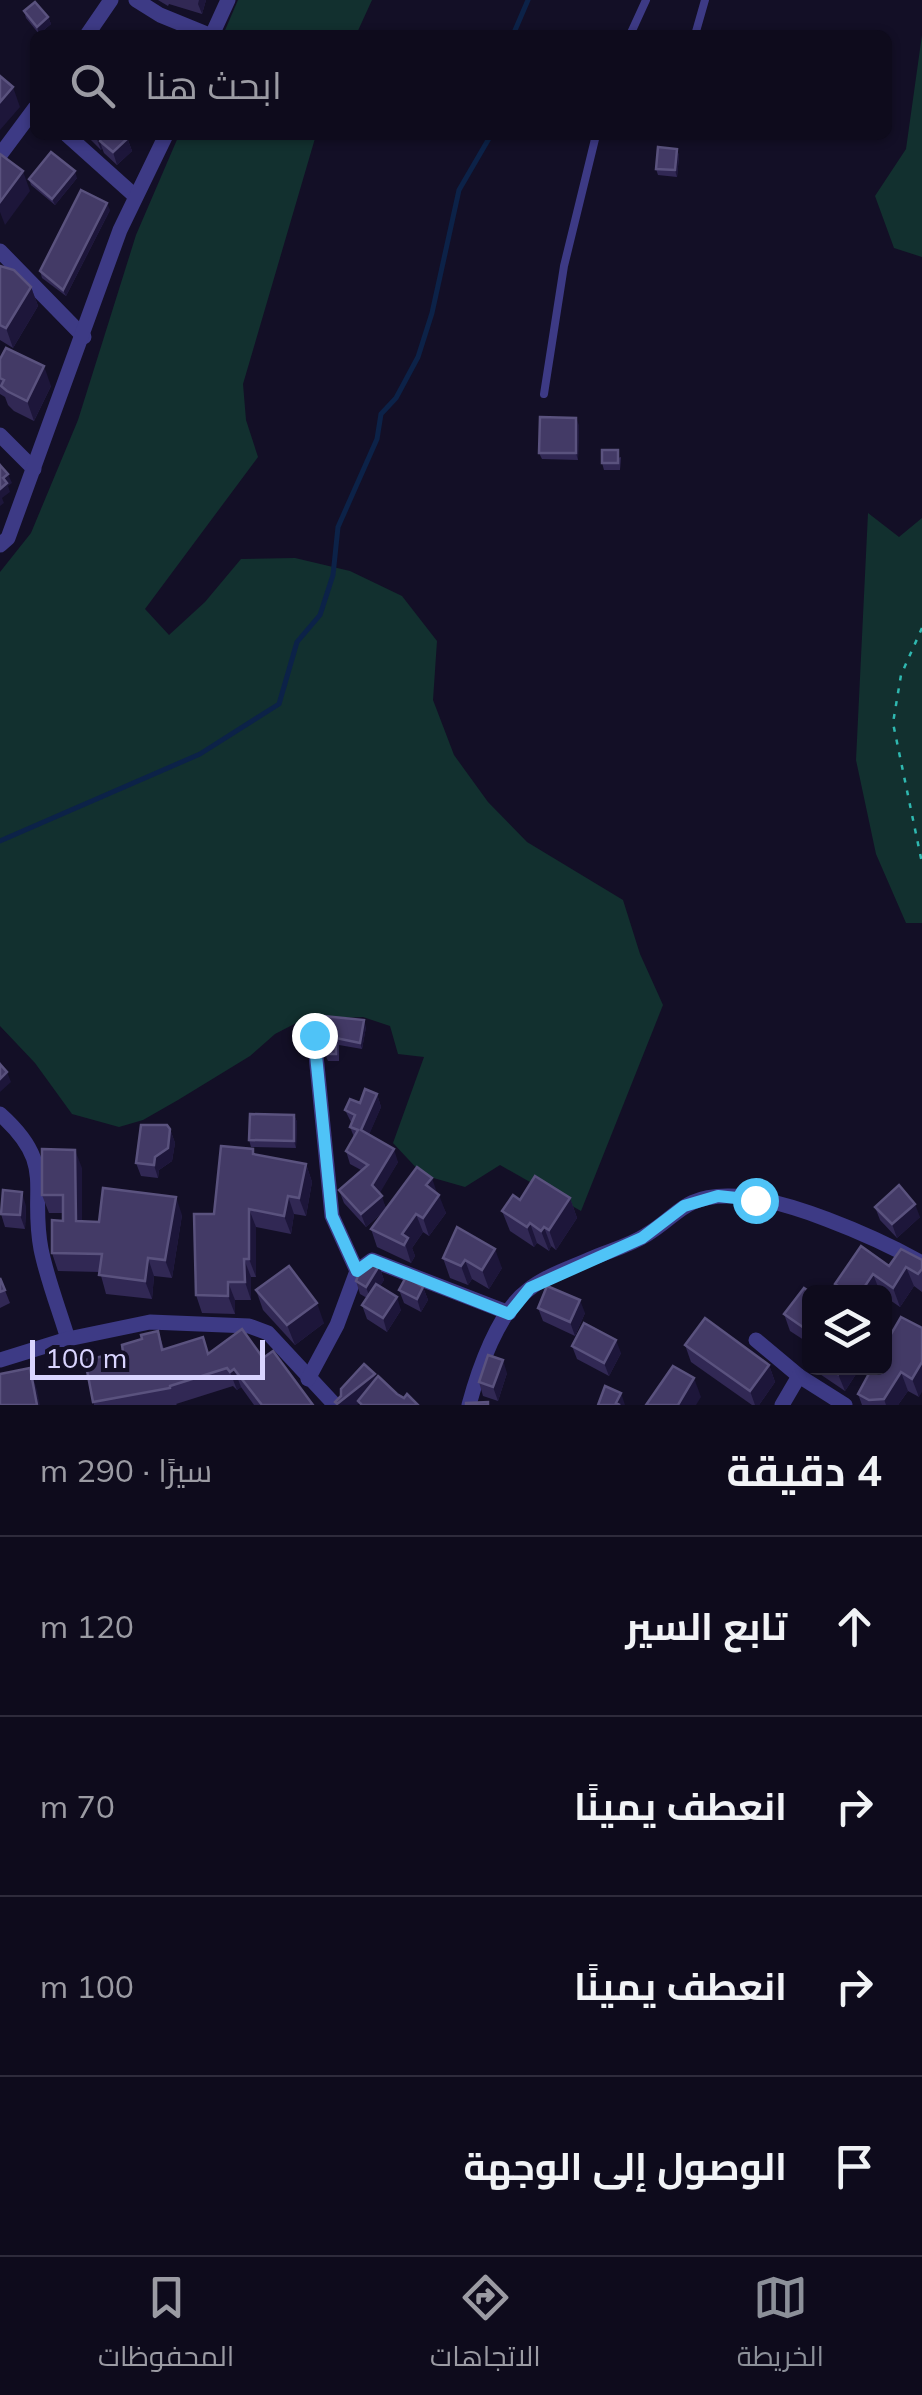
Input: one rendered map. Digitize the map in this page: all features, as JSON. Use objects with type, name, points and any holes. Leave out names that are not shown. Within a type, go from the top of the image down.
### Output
[{"type":"street","points":[[90,30],[111,0]]},
{"type":"street","points":[[136,0],[160,15],[198,30]]},
{"type":"street","points":[[213,30],[228,0]]},
{"type":"street","points":[[0,155],[30,115]]},
{"type":"street","points":[[73,140],[135,196]]},
{"type":"street","points":[[0,545],[8,538],[135,196],[163,140]]},
{"type":"street","points":[[0,251],[84,337]]},
{"type":"street","points":[[0,435],[34,468]]},
{"type":"street","points":[[314,1035],[332,1216],[357,1271]]},
{"type":"street","points":[[0,1114],[33,1151],[39,1168],[40,1247],[68,1338]]},
{"type":"street","points":[[469,1405],[487,1350],[530,1288],[642,1238],[684,1206],[718,1196],[742,1197],[833,1222],[882,1241],[922,1263]]},
{"type":"street","points":[[308,1380],[337,1325],[357,1271],[372,1260],[509,1314]]},
{"type":"street","points":[[4,1355],[150,1322],[248,1326],[268,1334],[335,1405]]},
{"type":"street","points":[[756,1340],[800,1376],[845,1405]]},
{"type":"street","points":[[782,1405],[800,1376]]},
{"type":"lane","points":[[632,30],[646,0]]},
{"type":"lane","points":[[696,30],[705,0]]},
{"type":"lane","points":[[544,394],[564,266],[595,140]]},
{"type":"path","points":[[922,628],[901,675],[894,723],[922,863]]},
{"type":"green space","points":[[238,0],[372,0],[358,30],[225,30]]},
{"type":"green space","points":[[922,35],[922,257],[894,248],[875,196],[906,149]]},
{"type":"green space","points":[[177,140],[315,140],[243,384],[246,420],[258,457],[145,609],[169,635],[205,602],[241,559],[295,558],[350,571],[402,596],[437,641],[433,700],[454,755],[488,802],[527,842],[623,900],[640,954],[663,1005],[581,1211],[500,1165],[465,1187],[423,1175],[393,1143],[424,1057],[398,1054],[390,1026],[363,1017],[302,1020],[178,1100],[143,1120],[119,1127],[72,1114],[35,1063],[0,1026],[0,572],[31,533],[78,420],[136,235]]},
{"type":"green space","points":[[868,513],[899,537],[922,518],[922,923],[906,923],[876,854],[856,760]]},
{"type":"building","points":[[35,2],[48,17],[37,27],[24,11]]},
{"type":"building","points":[[0,76],[13,87],[0,102]]},
{"type":"building","points":[[100,140],[126,140],[113,152]]},
{"type":"building","points":[[658,147],[677,149],[675,170],[656,169]]},
{"type":"building","points":[[51,152],[75,171],[52,199],[29,179]]},
{"type":"building","points":[[0,154],[23,171],[0,202]]},
{"type":"building","points":[[81,190],[107,203],[63,290],[40,271]]},
{"type":"building","points":[[0,266],[14,270],[31,287],[6,328],[0,325]]},
{"type":"building","points":[[6,348],[44,366],[27,401],[1,386],[4,380],[0,378],[0,359]]},
{"type":"building","points":[[540,417],[576,418],[576,453],[539,453]]},
{"type":"building","points":[[602,450],[618,450],[618,463],[602,463]]},
{"type":"building","points":[[0,465],[8,474],[3,478],[7,483],[0,489]]},
{"type":"building","points":[[323,1016],[364,1020],[360,1043],[336,1038],[336,1054],[325,1054]]},
{"type":"building","points":[[365,1089],[377,1094],[361,1130],[394,1149],[372,1185],[382,1196],[361,1214],[339,1190],[368,1165],[346,1151],[358,1130],[350,1127],[355,1115],[345,1110],[350,1099],[360,1103]]},
{"type":"building","points":[[250,1114],[294,1115],[294,1141],[249,1140]]},
{"type":"building","points":[[141,1125],[167,1125],[170,1129],[168,1148],[155,1157],[154,1165],[136,1163]]},
{"type":"building","points":[[221,1146],[253,1149],[253,1154],[306,1164],[299,1198],[288,1196],[284,1216],[249,1209],[245,1282],[228,1282],[228,1296],[196,1295],[194,1214],[214,1214]]},
{"type":"building","points":[[42,1149],[75,1150],[76,1221],[99,1222],[103,1188],[176,1197],[165,1260],[148,1258],[145,1281],[99,1275],[102,1254],[52,1253],[52,1220],[63,1221],[63,1195],[42,1195]]},
{"type":"building","points":[[417,1167],[432,1178],[426,1185],[439,1195],[423,1218],[416,1214],[402,1234],[408,1238],[404,1245],[371,1229]]},
{"type":"building","points":[[535,1176],[570,1198],[549,1230],[544,1227],[541,1231],[530,1223],[527,1227],[502,1211],[513,1195],[520,1200]]},
{"type":"building","points":[[899,1185],[915,1204],[892,1224],[875,1207]]},
{"type":"building","points":[[3,1190],[22,1192],[20,1215],[1,1214]]},
{"type":"building","points":[[457,1227],[495,1249],[482,1270],[465,1260],[461,1266],[443,1258]]},
{"type":"building","points":[[861,1246],[889,1266],[901,1249],[922,1260],[918,1274],[906,1267],[893,1288],[873,1274],[866,1285],[835,1284]]},
{"type":"building","points":[[368,1260],[379,1266],[366,1287],[356,1281]]},
{"type":"building","points":[[289,1266],[317,1303],[287,1325],[256,1290]]},
{"type":"building","points":[[406,1277],[423,1287],[417,1299],[399,1290]]},
{"type":"building","points":[[376,1284],[397,1297],[383,1318],[362,1305]]},
{"type":"building","points":[[547,1286],[580,1300],[570,1322],[538,1308]]},
{"type":"building","points":[[802,1291],[802,1326],[784,1314]]},
{"type":"building","points":[[901,1317],[922,1328],[922,1362],[912,1379],[901,1372],[884,1399],[869,1400],[858,1394],[868,1375],[892,1375],[892,1332]]},
{"type":"building","points":[[705,1318],[769,1365],[750,1391],[685,1345]]},
{"type":"building","points":[[584,1323],[616,1340],[604,1363],[572,1346]]},
{"type":"building","points":[[242,1329],[263,1358],[273,1351],[313,1405],[262,1405],[234,1369],[230,1372],[227,1368],[170,1388],[93,1402],[85,1360],[123,1352],[122,1345],[158,1331],[162,1350],[203,1337],[208,1354]]},
{"type":"building","points":[[488,1355],[503,1360],[493,1387],[479,1382]]},
{"type":"building","points":[[364,1364],[375,1374],[337,1404],[341,1389]]},
{"type":"building","points":[[673,1366],[694,1378],[678,1405],[646,1405]]},
{"type":"building","points":[[30,1368],[37,1405],[0,1405],[0,1374]]},
{"type":"building","points":[[378,1376],[397,1394],[404,1398],[407,1394],[418,1405],[362,1405],[358,1401]]},
{"type":"building","points":[[605,1386],[621,1393],[616,1403],[620,1405],[598,1405]]},
{"type":"waterway","points":[[515,30],[528,0]]},
{"type":"waterway","points":[[0,841],[200,754],[279,704],[297,642],[320,615],[333,575],[338,527],[377,439],[381,414],[396,398],[418,357],[432,313],[459,190],[488,140]]},
{"type":"route","points":[[314,1035],[332,1216],[357,1271],[372,1260],[509,1314],[530,1288],[594,1256],[642,1238],[684,1206],[718,1196],[755,1200]]}]
